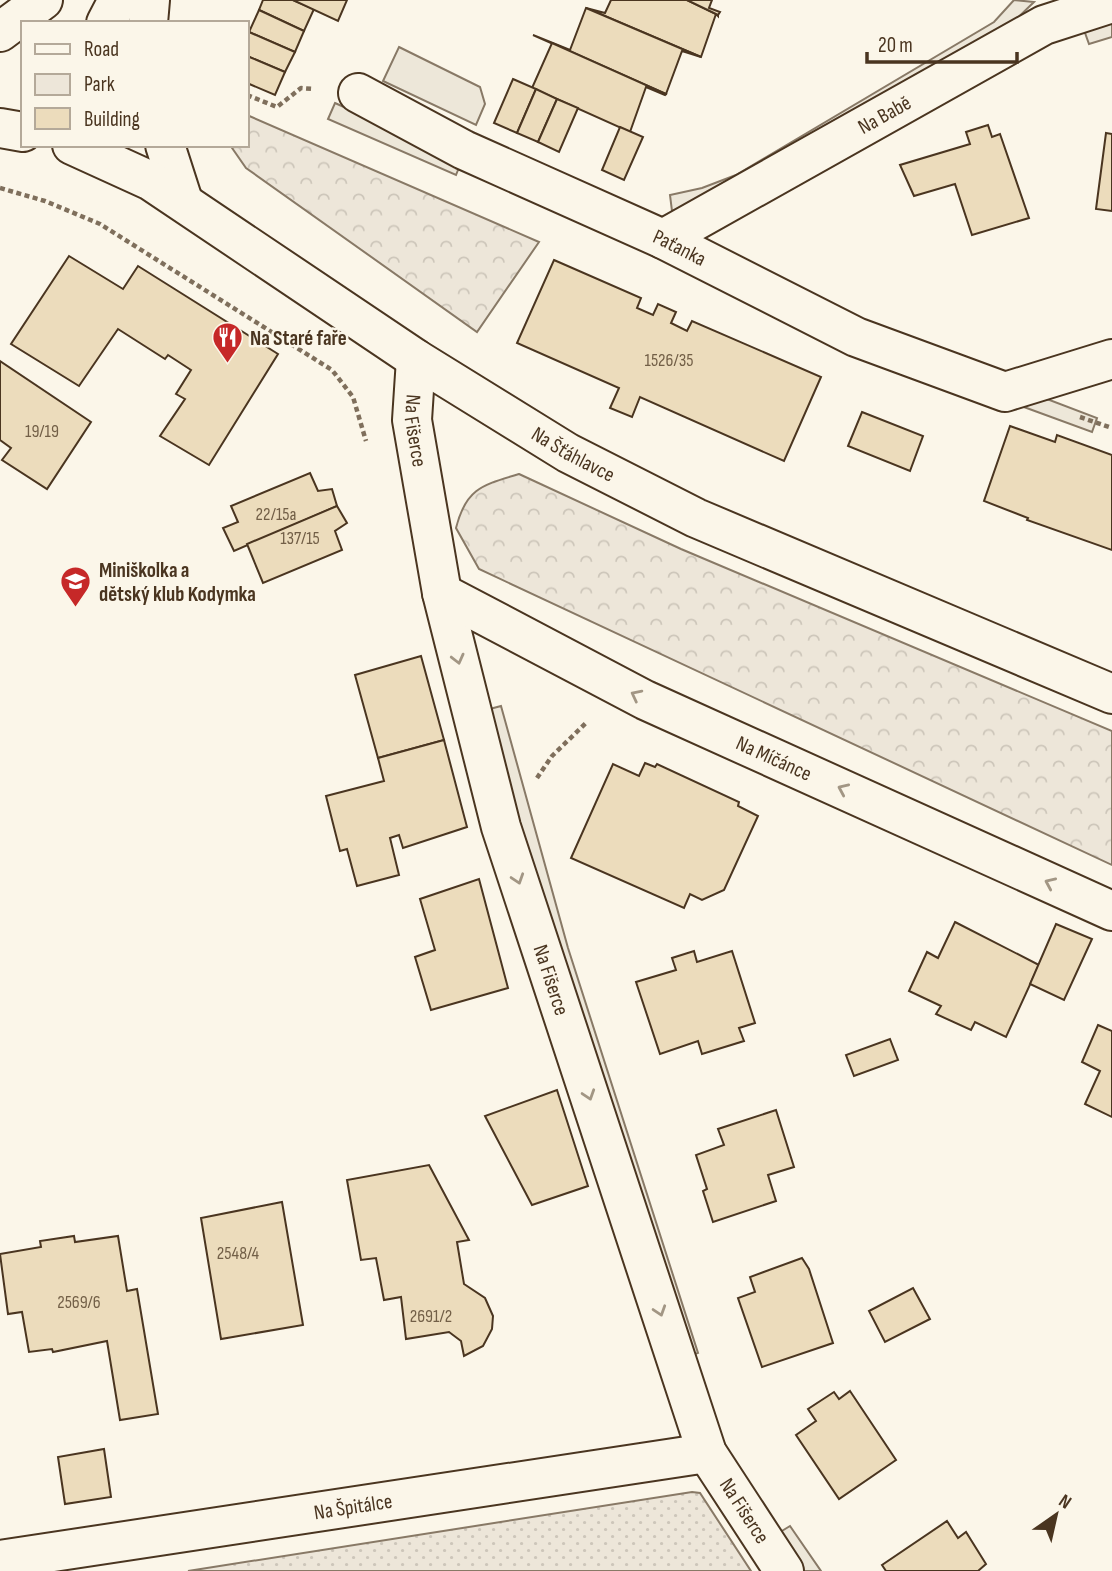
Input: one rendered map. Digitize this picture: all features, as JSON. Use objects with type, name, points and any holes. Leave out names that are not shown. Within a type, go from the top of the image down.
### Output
[{"type":"street","points":[[0,32],[43,0]]},
{"type":"street","points":[[107,21],[118,0]]},
{"type":"street","points":[[148,21],[150,0]]},
{"type":"street","name":"Na Babě","points":[[663,239],[1048,13],[1112,4]]},
{"type":"street","name":"Paťanka","points":[[358,93],[464,150],[663,239],[856,337],[1005,392],[1112,359]]},
{"type":"street","points":[[0,128],[21,132]]},
{"type":"street","name":"Na Šťáhlavce","points":[[77,147],[140,175],[183,201],[416,359],[568,453],[696,518],[1112,694]]},
{"type":"street","points":[[166,147],[183,201]]},
{"type":"street","name":"Na Fišerce","points":[[416,359],[412,420],[442,593],[501,827],[707,1453],[784,1571]]},
{"type":"street","name":"Na Míčánce","points":[[442,593],[645,700],[1112,911]]},
{"type":"street","name":"Na Špitálce","points":[[0,1560],[707,1453]]},
{"type":"path","points":[[248,95],[276,107]]},
{"type":"path","points":[[0,188],[45,201],[100,224],[332,370],[353,397],[368,448]]},
{"type":"path","points":[[534,782],[552,756],[596,713]]},
{"type":"green space","points":[[248,115],[539,242],[477,332],[246,168],[231,147],[248,147]]},
{"type":"green space","points":[[519,474],[681,549],[1112,731],[1112,865],[479,569],[456,528],[460,515],[465,504],[478,490],[495,481]]},
{"type":"green space","points":[[692,1492],[700,1493],[751,1571],[188,1571]]},
{"type":"shaded area","points":[[1014,0],[1034,2],[1001,34],[716,200],[672,211],[670,195],[702,188],[736,175],[994,22]]},
{"type":"shaded area","points":[[1112,20],[1112,37],[1089,44],[1084,30]]},
{"type":"shaded area","points":[[399,47],[480,87],[485,104],[476,125],[383,81]]},
{"type":"shaded area","points":[[335,103],[462,160],[456,175],[328,119]]},
{"type":"shaded area","points":[[1018,388],[1097,418],[1092,432],[1013,403]]},
{"type":"shaded area","points":[[501,706],[568,948],[698,1353],[684,1358],[658,1282],[486,710]]},
{"type":"shaded area","points":[[790,1526],[821,1571],[802,1571],[777,1534]]},
{"type":"building","points":[[263,0],[293,0],[314,9],[304,31],[259,10]]},
{"type":"building","points":[[293,0],[347,0],[338,21]]},
{"type":"building","points":[[611,0],[687,0],[716,14],[701,57],[586,8],[605,13]]},
{"type":"building","points":[[687,0],[712,0],[709,8],[720,12],[718,15]]},
{"type":"building","points":[[586,8],[701,57],[682,51],[666,94],[533,35],[570,50]]},
{"type":"building","points":[[259,10],[304,31],[295,52],[249,32]]},
{"type":"building","points":[[249,32],[295,52],[285,72],[248,56]]},
{"type":"building","points":[[552,43],[666,94],[646,87],[630,132],[532,88]]},
{"type":"building","points":[[248,56],[285,72],[275,95],[248,83]]},
{"type":"building","points":[[513,79],[536,89],[517,133],[494,123]]},
{"type":"building","points":[[536,89],[557,99],[538,142],[517,133]]},
{"type":"building","points":[[557,99],[578,108],[559,152],[538,142]]},
{"type":"building","points":[[988,125],[992,137],[1000,134],[1029,218],[972,235],[955,184],[914,196],[900,165],[970,144],[966,132]]},
{"type":"building","points":[[620,127],[643,137],[624,180],[602,170]]},
{"type":"building","points":[[1106,133],[1112,134],[1112,211],[1096,209]]},
{"type":"building","name":"Na Staré faře","points":[[69,256],[123,289],[138,266],[278,354],[209,465],[160,436],[185,399],[176,394],[191,370],[168,355],[165,359],[118,329],[79,386],[11,344]]},
{"type":"building","points":[[554,260],[641,298],[637,308],[653,315],[658,304],[676,312],[671,323],[687,331],[692,321],[821,377],[784,461],[640,397],[632,417],[610,408],[619,388],[517,343]]},
{"type":"building","points":[[0,361],[91,422],[47,489],[2,460],[11,448],[0,440]]},
{"type":"building","points":[[862,412],[923,436],[910,471],[848,446]]},
{"type":"building","points":[[1010,426],[1055,442],[1057,435],[1112,455],[1112,550],[1027,520],[1028,518],[984,501]]},
{"type":"building","points":[[310,473],[318,491],[332,489],[337,506],[234,551],[223,528],[238,522],[231,506]]},
{"type":"building","points":[[337,506],[347,523],[335,531],[342,550],[263,583],[247,544]]},
{"type":"building","points":[[421,656],[444,740],[378,758],[355,675]]},
{"type":"building","points":[[444,740],[467,827],[403,848],[399,835],[390,838],[399,875],[357,886],[347,849],[340,851],[326,796],[384,781],[378,758]]},
{"type":"building","points":[[645,763],[655,767],[657,764],[739,802],[738,806],[758,816],[724,890],[702,900],[690,894],[684,908],[571,858],[613,764],[639,776]]},
{"type":"building","points":[[479,879],[508,988],[431,1010],[415,957],[435,950],[420,899]]},
{"type":"building","points":[[955,922],[1039,965],[1006,1037],[975,1022],[971,1030],[936,1014],[941,1006],[909,991],[927,952],[938,958]]},
{"type":"building","points":[[1056,924],[1092,939],[1064,1000],[1030,984]]},
{"type":"building","points":[[694,951],[697,962],[732,951],[755,1023],[739,1028],[744,1041],[702,1054],[698,1041],[660,1054],[636,982],[676,970],[672,958]]},
{"type":"building","points":[[1098,1025],[1112,1031],[1112,1117],[1085,1104],[1100,1071],[1082,1062]]},
{"type":"building","points":[[890,1039],[898,1060],[854,1076],[846,1055]]},
{"type":"building","points":[[557,1090],[588,1186],[532,1205],[485,1116]]},
{"type":"building","points":[[776,1110],[794,1167],[768,1175],[776,1201],[713,1222],[703,1191],[707,1189],[696,1155],[724,1145],[718,1129]]},
{"type":"building","points":[[429,1165],[469,1240],[457,1242],[464,1284],[485,1298],[493,1316],[492,1329],[483,1346],[464,1356],[461,1341],[449,1332],[406,1339],[401,1297],[384,1300],[376,1258],[361,1260],[347,1180]]},
{"type":"building","points":[[282,1202],[303,1325],[221,1339],[201,1218]]},
{"type":"building","points":[[74,1236],[75,1242],[118,1236],[127,1291],[137,1289],[158,1414],[120,1420],[107,1341],[53,1352],[52,1349],[29,1352],[22,1312],[8,1314],[0,1254],[41,1247],[40,1241]]},
{"type":"building","points":[[802,1258],[809,1269],[833,1343],[762,1367],[738,1298],[755,1292],[750,1277]]},
{"type":"building","points":[[913,1288],[930,1319],[885,1342],[869,1311]]},
{"type":"building","points":[[850,1391],[896,1460],[839,1499],[796,1435],[816,1421],[808,1409],[834,1392],[839,1399]]},
{"type":"building","points":[[104,1449],[111,1497],[65,1504],[58,1457]]},
{"type":"building","points":[[947,1521],[958,1538],[966,1532],[986,1564],[978,1571],[886,1571],[882,1565]]},
{"type":"place","name":"Na Staré faře","points":[[227,365]]},
{"type":"place","name":"Miniškolka a dětský klub Kodymka","points":[[76,609]]}]
